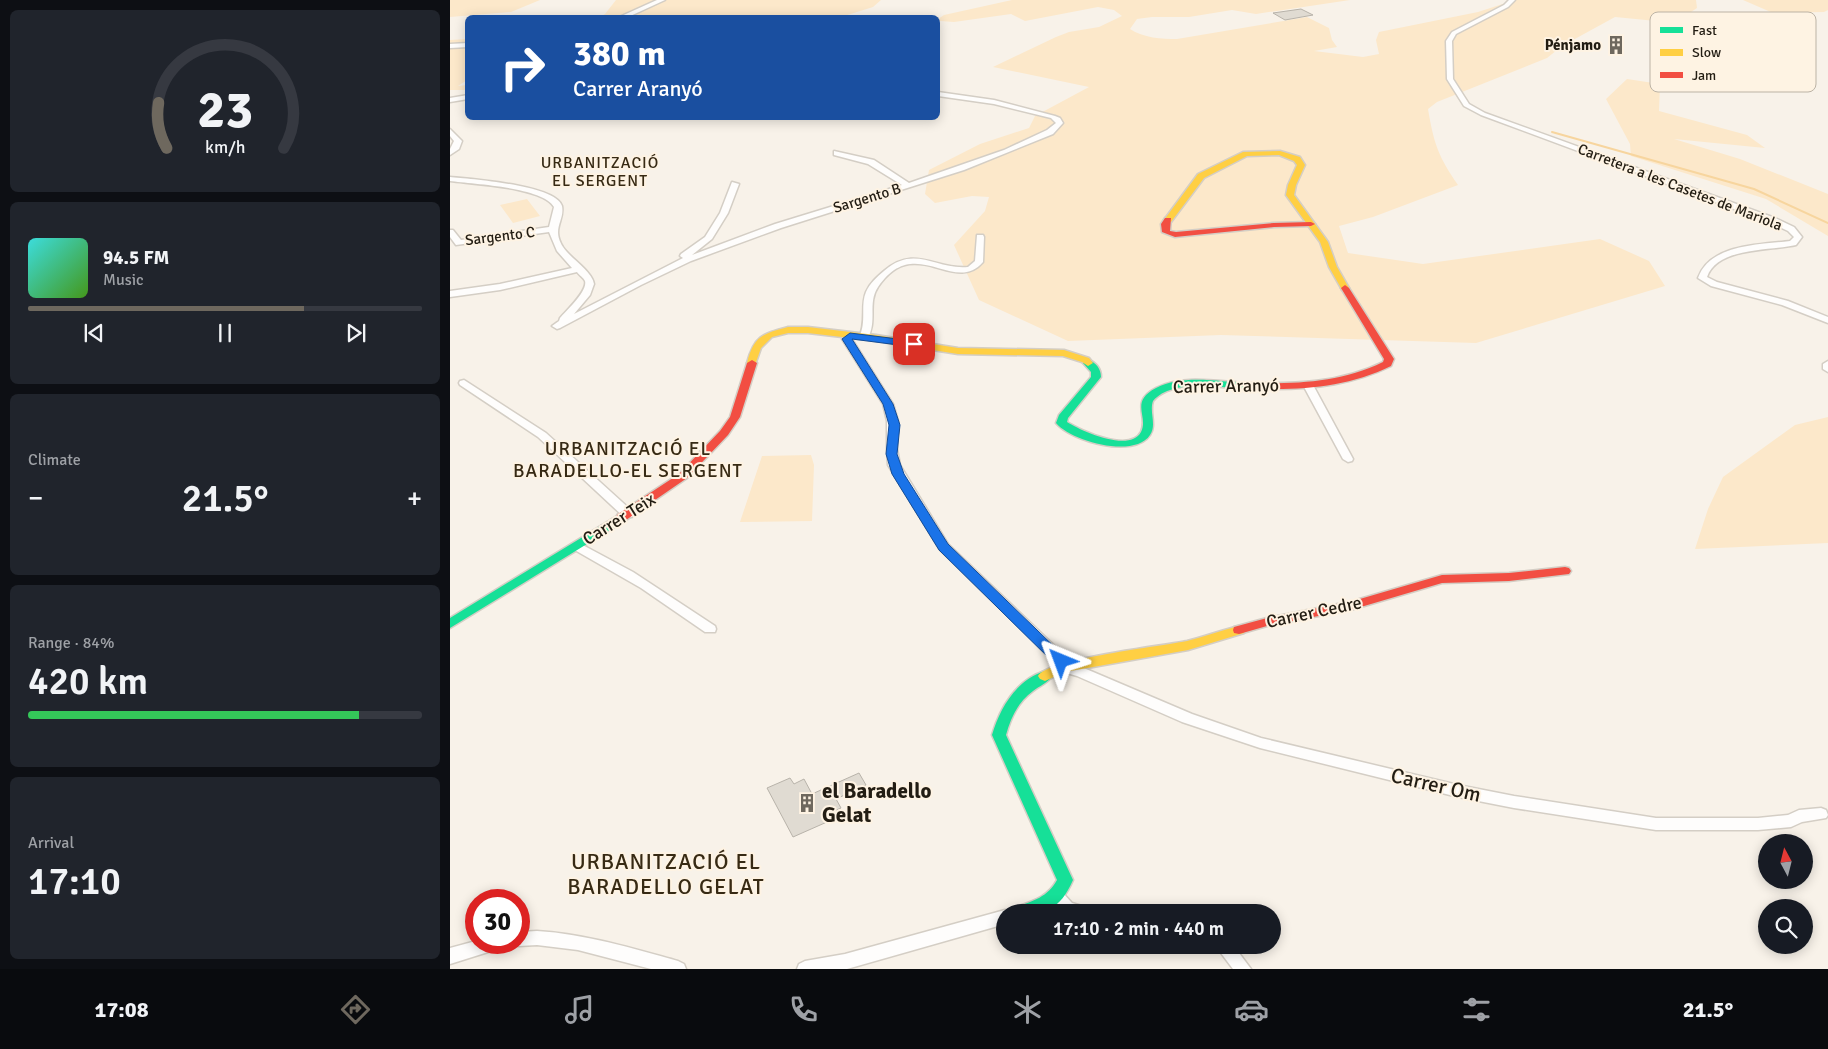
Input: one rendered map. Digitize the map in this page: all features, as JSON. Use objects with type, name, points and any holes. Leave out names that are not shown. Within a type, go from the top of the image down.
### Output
[{"type":"street","points":[[627,15],[662,0]]},
{"type":"street","name":"Carretera a les Casetes de Mariola","points":[[1512,0],[1506,6],[1454,33],[1449,41],[1450,79],[1466,105],[1483,114],[1772,220],[1791,229],[1798,237],[1793,242],[1723,255],[1709,265],[1702,278],[1714,284],[1785,303],[1828,320]]},
{"type":"street","points":[[450,46],[465,45]]},
{"type":"street","name":"Sargento B","points":[[579,269],[589,279],[590,288],[557,326],[671,267],[703,253],[819,213],[986,160],[1050,132],[1060,123],[1058,119],[1053,117],[1011,106],[940,94]]},
{"type":"street","points":[[450,100],[465,97]]},
{"type":"street","points":[[450,131],[458,141],[450,154]]},
{"type":"street","points":[[837,153],[871,162],[906,186]]},
{"type":"street","name":"Carrer Aranyó","points":[[845,335],[958,351],[1058,353],[1086,360],[1096,372],[1096,377],[1063,417],[1061,423],[1066,429],[1077,435],[1104,442],[1126,442],[1143,437],[1147,432],[1145,409],[1149,399],[1163,387],[1184,384],[1308,385],[1346,382],[1380,371],[1388,364],[1389,359],[1355,307],[1333,267],[1324,242],[1311,224],[1290,195],[1292,185],[1301,166],[1297,159],[1280,153],[1246,154],[1201,176],[1165,224],[1166,232],[1175,235],[1274,225],[1311,224]]},
{"type":"street","points":[[450,179],[530,190],[546,195],[554,200],[558,205],[553,229],[558,247],[579,269]]},
{"type":"street","points":[[671,267],[708,239],[724,212],[734,184]]},
{"type":"street","name":"Sargento C","points":[[450,232],[459,243],[553,229]]},
{"type":"street","points":[[864,337],[870,326],[870,293],[874,286],[896,264],[911,260],[960,270],[971,269],[979,262],[980,237]]},
{"type":"street","points":[[450,294],[500,288],[579,269]]},
{"type":"street","name":"Carrer Teix","points":[[450,624],[628,514],[683,476],[724,433],[735,417],[756,347],[762,340],[769,335],[788,330],[845,335]]},
{"type":"street","points":[[845,335],[888,404],[894,425],[891,454],[894,465],[937,537],[953,557],[1056,655],[1065,668]]},
{"type":"street","points":[[1828,364],[1828,369]]},
{"type":"street","points":[[464,383],[542,435],[628,514]]},
{"type":"street","points":[[1308,385],[1348,459]]},
{"type":"street","points":[[577,546],[614,565],[650,587],[710,629]]},
{"type":"street","name":"Carrer Cedre","points":[[1056,897],[1063,889],[1065,880],[1006,754],[999,735],[1001,721],[1007,706],[1044,676],[1065,668],[1188,645],[1267,622],[1354,605],[1442,580],[1509,577],[1565,571]]},
{"type":"street","name":"Carrer Om","points":[[1065,668],[1081,672],[1187,718],[1260,742],[1458,791],[1514,802],[1656,824],[1758,824],[1791,821],[1799,816],[1821,814]]},
{"type":"street","points":[[1045,904],[1056,897],[1064,904]]},
{"type":"street","points":[[805,969],[844,965],[996,920]]},
{"type":"street","points":[[530,939],[547,938],[569,941],[678,969]]},
{"type":"street","points":[[450,956],[465,952]]},
{"type":"street","points":[[1230,954],[1243,969]]},
{"type":"shaded area","points":[[450,0],[540,0],[511,12],[450,17]]},
{"type":"shaded area","points":[[616,0],[881,0],[873,7],[847,15],[603,15]]},
{"type":"shaded area","points":[[1012,0],[1350,0],[1256,14],[1232,10],[1189,17],[1152,17],[1137,19],[1130,29],[1147,36],[1177,39],[1307,17],[1329,28],[1332,40],[1337,47],[1314,51],[1363,57],[1379,54],[1376,40],[1379,32],[1478,12],[1515,0],[1696,0],[1697,8],[1691,12],[1650,12],[1650,20],[1615,17],[1562,46],[1547,58],[1437,102],[1428,109],[1432,132],[1441,157],[1458,185],[1373,217],[1339,226],[1348,253],[1423,264],[1600,239],[1649,261],[1665,286],[1476,343],[1221,335],[1068,341],[979,300],[954,245],[985,211],[989,197],[972,196],[935,203],[925,194],[929,170],[980,144],[1029,128],[1035,116],[1089,87],[993,67],[1056,37],[1069,32],[1099,27],[1122,16],[1114,10],[1098,7],[1025,21],[1011,14],[954,22],[940,21],[940,18],[944,15]]},
{"type":"shaded area","points":[[1743,0],[1828,0],[1828,10],[1824,12],[1771,12]]},
{"type":"shaded area","points":[[465,39],[465,81],[458,86],[465,85],[465,90],[450,90],[450,40]]},
{"type":"shaded area","points":[[1627,79],[1650,82],[1650,92],[1660,92],[1659,111],[1747,135],[1765,148],[1674,139],[1740,159],[1828,194],[1828,236],[1766,199],[1631,156],[1630,144],[1606,99]]},
{"type":"shaded area","points":[[527,199],[540,216],[513,223],[500,205]]},
{"type":"shaded area","points":[[1828,417],[1828,543],[1695,549],[1708,509],[1723,477],[1795,425]]},
{"type":"shaded area","points":[[811,455],[814,465],[812,521],[740,522],[762,456]]},
{"type":"building","points":[[1301,9],[1313,15],[1285,20],[1273,13]]},
{"type":"building","name":"el Baradello Gelat","points":[[859,773],[866,785],[836,799],[841,808],[832,812],[836,818],[793,837],[767,788],[790,778],[794,784],[804,779],[812,794]]},
{"type":"waterway","points":[[1552,132],[1754,189],[1828,223]]},
{"type":"traffic: fast","points":[[1088,363],[1096,371],[1096,377],[1063,417],[1061,423],[1078,433],[1104,442],[1118,444],[1139,440],[1146,433],[1148,427],[1146,411],[1148,400],[1152,395],[1169,386],[1191,383],[1248,386]]},
{"type":"traffic: fast","points":[[450,624],[622,517]]},
{"type":"traffic: fast","points":[[1044,904],[1058,893],[1065,880],[999,735],[1010,707],[1015,700],[1028,687],[1045,676]]},
{"type":"traffic: slow","points":[[1168,220],[1201,176],[1246,154],[1280,153],[1297,159],[1301,165],[1292,185],[1290,195],[1324,242],[1333,267],[1345,288]]},
{"type":"traffic: slow","points":[[752,363],[756,347],[769,335],[788,330],[808,330],[876,338],[958,351],[1064,353],[1086,360],[1088,363]]},
{"type":"traffic: slow","points":[[1045,676],[1062,668],[1188,645],[1239,630]]},
{"type":"traffic: jam","points":[[1168,220],[1165,224],[1166,232],[1175,235],[1274,225],[1311,224]]},
{"type":"traffic: jam","points":[[1248,386],[1302,386],[1338,382],[1372,372],[1388,364],[1389,359],[1345,288]]},
{"type":"traffic: jam","points":[[622,517],[683,476],[724,433],[735,417],[752,363]]},
{"type":"traffic: jam","points":[[1239,630],[1267,622],[1354,605],[1442,579],[1509,577],[1565,571]]},
{"type":"place","name":"Pénjamo","points":[[1616,45]]},
{"type":"place","name":"el Baradello Gelat","points":[[807,803]]},
{"type":"district","name":"URBANITZACIÓ EL SERGENT","points":[[600,172]]},
{"type":"district","name":"URBANITZACIÓ EL BARADELLO-EL SERGENT","points":[[628,460]]},
{"type":"district","name":"URBANITZACIÓ EL BARADELLO GELAT","points":[[666,874]]},
{"type":"route","points":[[914,344],[850,336],[847,339],[888,404],[892,414],[894,437],[891,454],[898,474],[944,547],[1061,661]]}]
